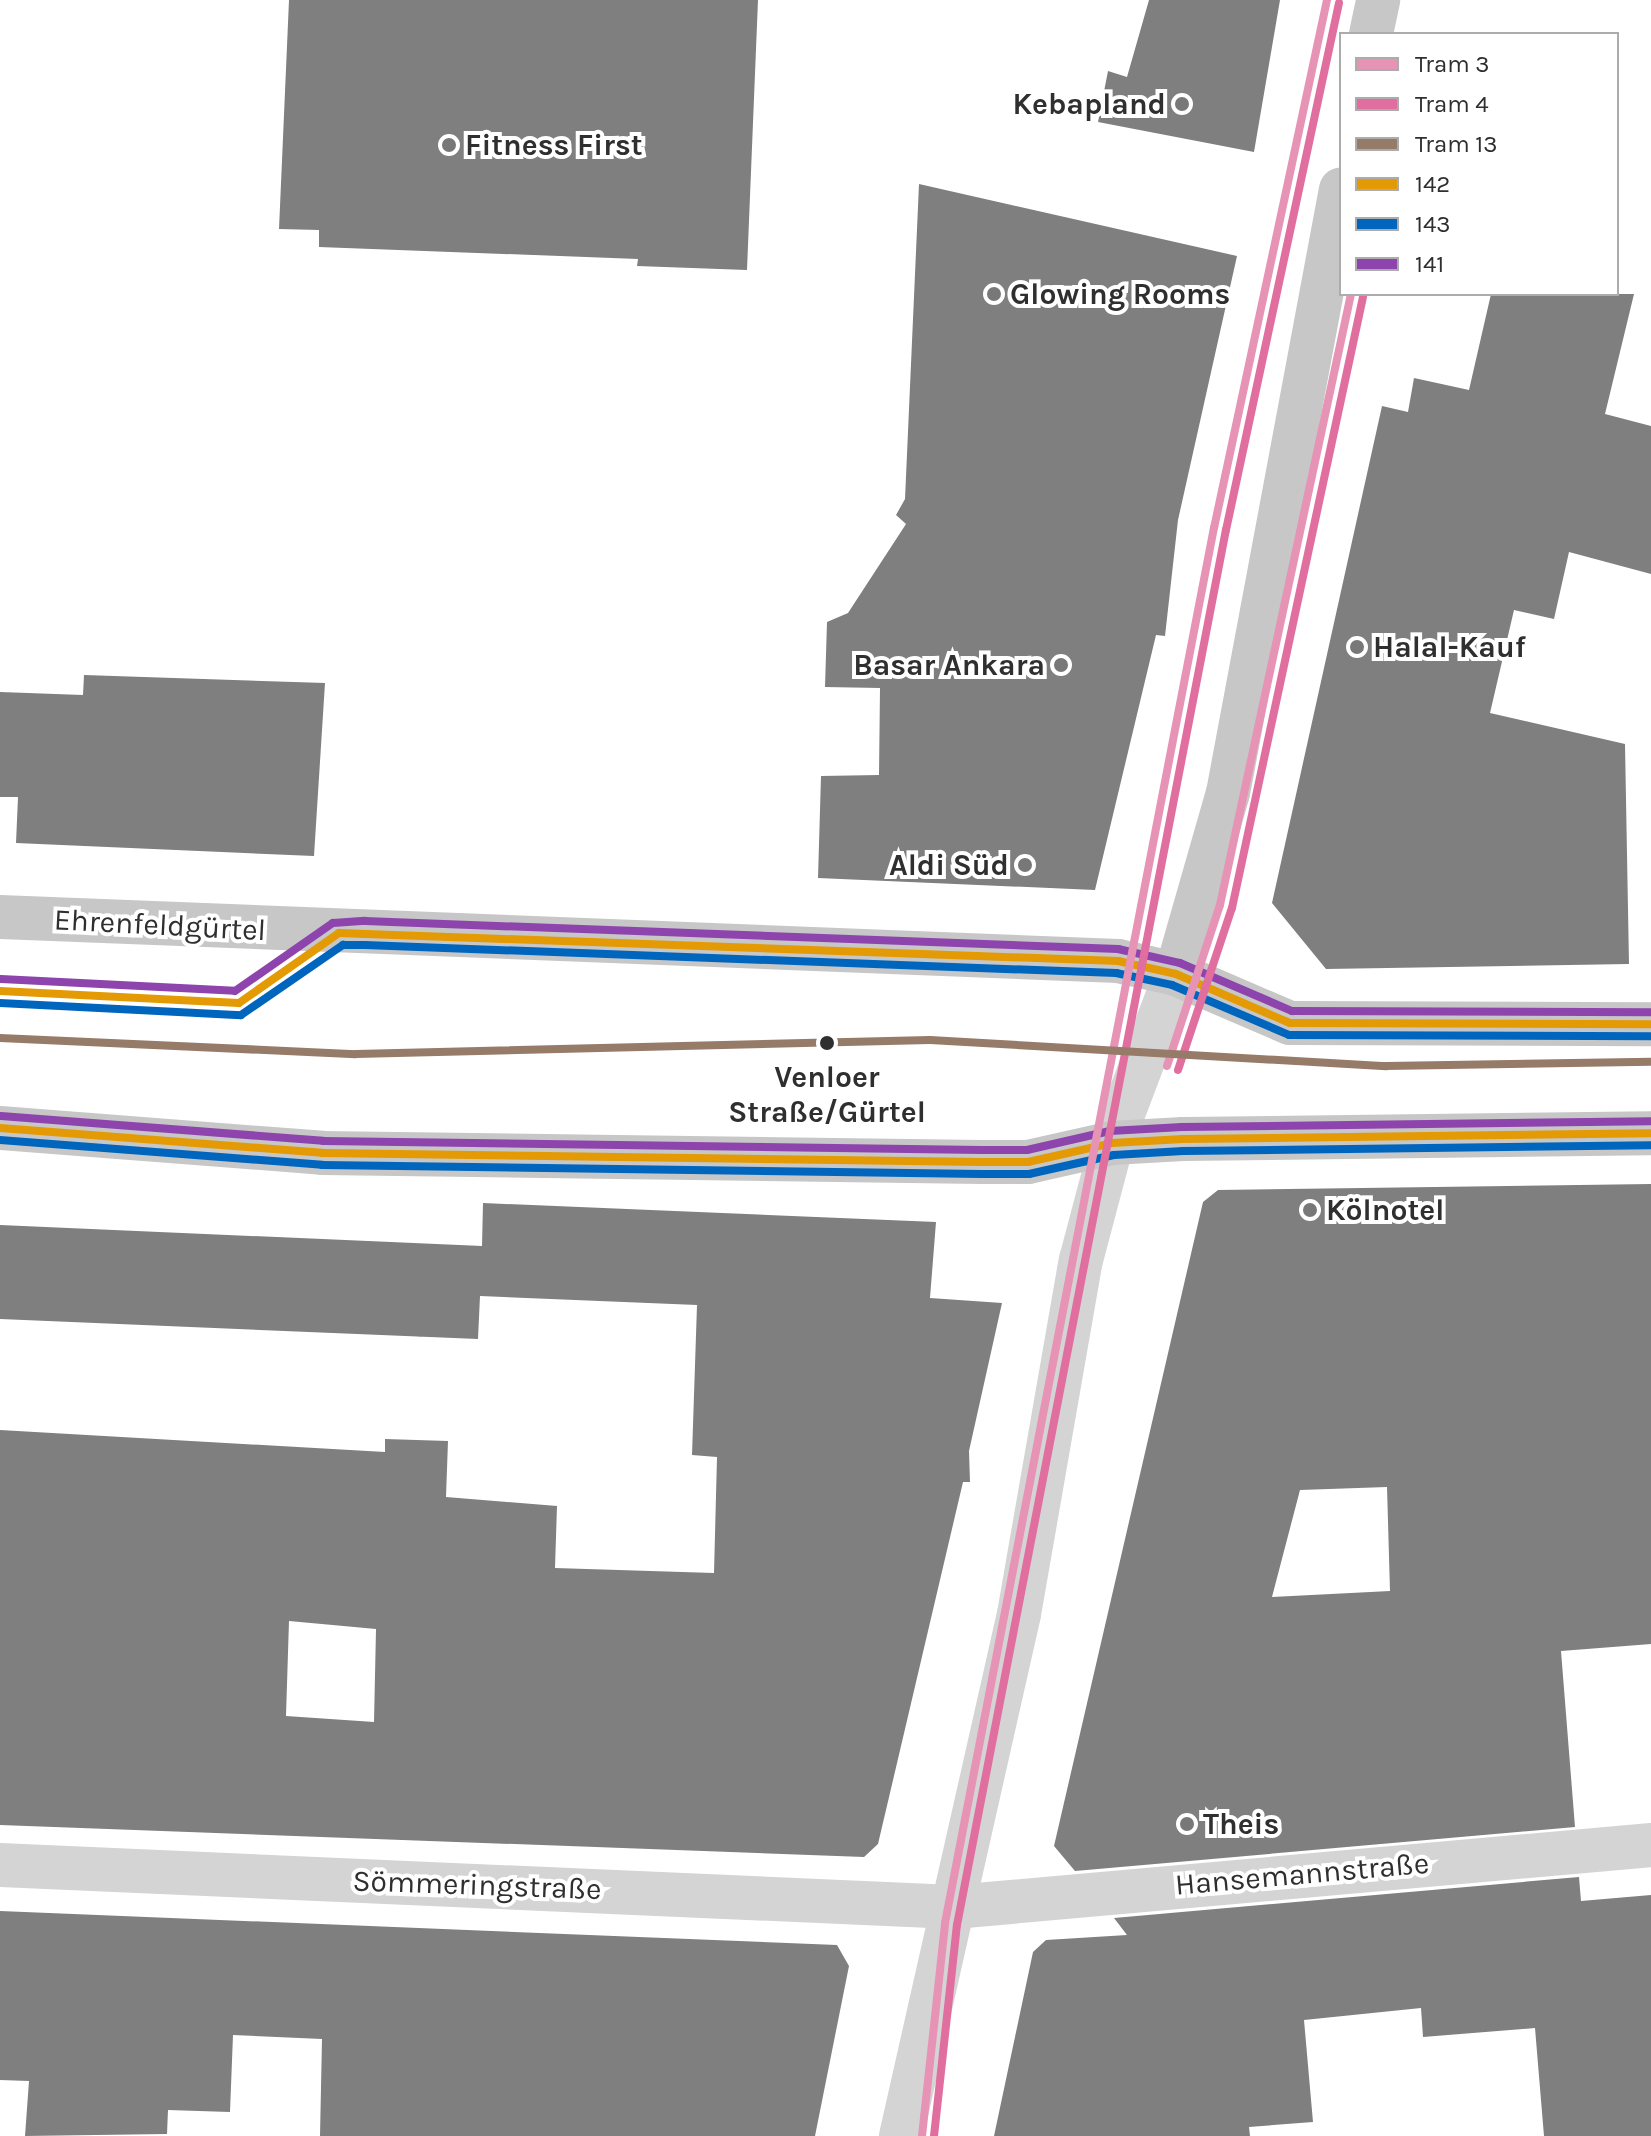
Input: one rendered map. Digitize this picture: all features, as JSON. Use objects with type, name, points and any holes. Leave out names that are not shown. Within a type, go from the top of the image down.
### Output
[{"type":"main road","points":[[1371,32],[1378,0]]},
{"type":"main road","points":[[1176,974],[1228,793],[1339,200]]},
{"type":"main road","name":"Ehrenfeldgürtel","points":[[0,917],[1118,961],[1176,974],[1290,1023],[1651,1024]]},
{"type":"main road","points":[[0,1128],[322,1153],[1028,1162],[1112,1143],[1651,1133]]},
{"type":"street","points":[[901,2136],[1019,1614],[1081,1260],[1112,1143],[1176,974]]},
{"type":"street","name":"Hansemannstraße","points":[[954,1907],[1651,1845]]},
{"type":"street","name":"Sömmeringstraße","points":[[0,1865],[954,1907]]},
{"type":"building","points":[[289,0],[758,0],[747,270],[637,266],[638,259],[319,247],[319,230],[279,229]]},
{"type":"building","points":[[1149,0],[1280,0],[1254,152],[1098,122],[1108,71],[1127,77]]},
{"type":"building","points":[[919,184],[1237,256],[1178,520],[1165,636],[1156,635],[1095,890],[818,878],[821,776],[879,775],[880,688],[825,687],[827,622],[848,613],[906,524],[896,515],[905,499]]},
{"type":"building","points":[[1634,294],[1605,414],[1651,426],[1651,574],[1569,552],[1554,619],[1514,610],[1490,713],[1625,744],[1629,964],[1326,969],[1272,903],[1382,406],[1408,412],[1414,378],[1469,390],[1491,296]]},
{"type":"building","points":[[84,675],[325,683],[314,856],[16,843],[18,797],[0,797],[0,692],[83,695]]},
{"type":"building","points":[[1651,1184],[1651,1644],[1561,1651],[1575,1827],[1075,1871],[1054,1846],[1203,1202],[1218,1190]],"holes":[[[1387,1487],[1390,1591],[1272,1597],[1300,1490]]]},
{"type":"building","points":[[483,1203],[936,1222],[930,1298],[1002,1303],[969,1451],[970,1482],[963,1482],[878,1844],[864,1857],[0,1825],[0,1430],[385,1452],[385,1439],[448,1441],[446,1497],[557,1506],[555,1568],[714,1573],[717,1457],[692,1455],[697,1305],[480,1296],[478,1339],[0,1319],[0,1225],[482,1246]],"holes":[[[289,1621],[376,1629],[374,1722],[286,1716]]]},
{"type":"building","points":[[1579,1877],[1581,1901],[1651,1895],[1651,2136],[1544,2136],[1535,2028],[1423,2037],[1421,2008],[1304,2020],[1313,2122],[1249,2127],[1250,2136],[994,2136],[1033,1952],[1046,1940],[1127,1935],[1114,1918]]},
{"type":"building","points":[[0,1911],[837,1945],[849,1966],[815,2136],[320,2136],[322,2039],[233,2035],[230,2112],[168,2110],[167,2134],[25,2136],[29,2081],[0,2080]]},
{"type":"tram line","name":"3","points":[[922,2136],[945,1923],[1214,528],[1327,0]]},
{"type":"tram line","name":"4","points":[[934,2136],[957,1925],[1226,530],[1339,3]]},
{"type":"tram line","name":"3","points":[[1167,1066],[1220,905],[1351,296]]},
{"type":"tram line","name":"4","points":[[1178,1070],[1232,908],[1363,297]]},
{"type":"tram line","name":"13","points":[[0,1038],[356,1054],[930,1040],[1386,1066],[1651,1062]]},
{"type":"transit line","name":"141","points":[[1,979],[235,991],[333,923],[365,921],[1118,949],[1180,963],[1292,1011],[1651,1012]]},
{"type":"transit line","name":"142","points":[[339,933],[1118,961],[1176,974],[1290,1023],[1651,1024]]},
{"type":"transit line","name":"142","points":[[0,991],[239,1003],[339,933]]},
{"type":"transit line","name":"143","points":[[0,1003],[241,1015],[343,945],[365,945],[1116,973],[1172,985],[1289,1035],[1651,1036]]},
{"type":"transit line","name":"141","points":[[1,1116],[323,1141],[982,1150],[1027,1150],[1110,1131],[1182,1127],[1651,1121]]},
{"type":"transit line","name":"142","points":[[0,1128],[322,1153],[982,1162],[1028,1162],[1112,1143],[1183,1139],[1651,1133]]},
{"type":"transit line","name":"143","points":[[0,1140],[322,1165],[982,1174],[1029,1174],[1114,1155],[1183,1151],[1651,1145]]},
{"type":"place","name":"Kebapland","points":[[1182,104]]},
{"type":"place","name":"Fitness First","points":[[449,145]]},
{"type":"place","name":"Glowing Rooms","points":[[994,294]]},
{"type":"place","name":"Halal-Kauf","points":[[1357,647]]},
{"type":"place","name":"Basar Ankara","points":[[1061,665]]},
{"type":"place","name":"Aldi Süd","points":[[1025,865]]},
{"type":"place","name":"Venloer Straße/Gürtel","points":[[827,1043]]},
{"type":"place","name":"Kölnotel","points":[[1310,1210]]},
{"type":"place","name":"Theis","points":[[1187,1824]]}]
